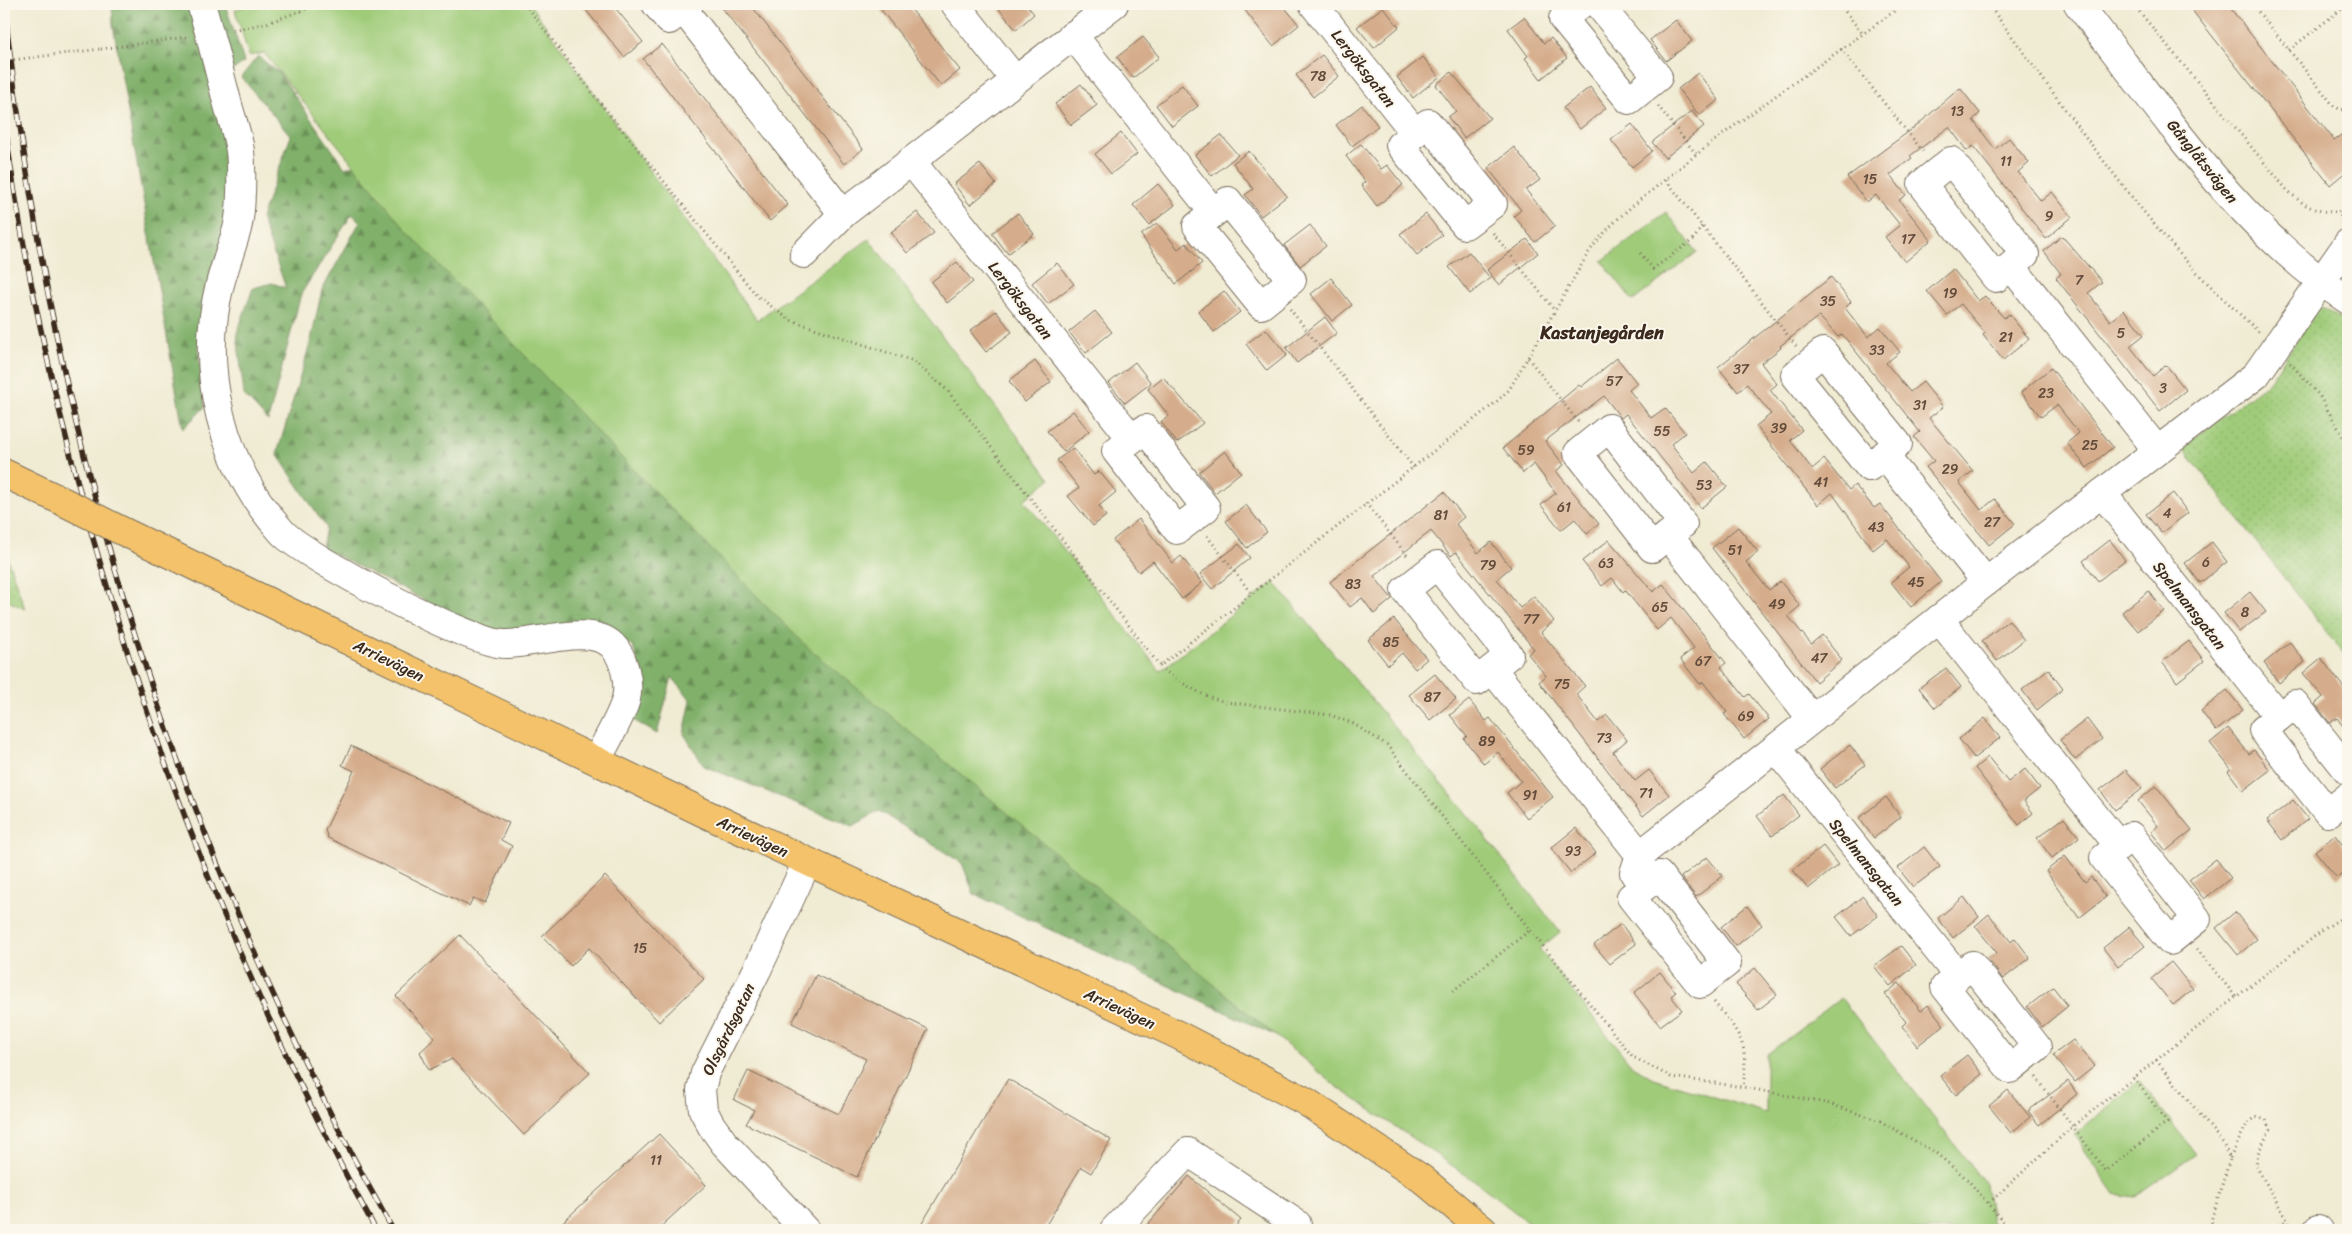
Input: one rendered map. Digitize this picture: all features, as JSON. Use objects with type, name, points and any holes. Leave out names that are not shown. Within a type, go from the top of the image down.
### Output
[{"type":"main road","name":"Arrievägen","points":[[4,473],[807,862],[1178,1035],[1305,1101],[1422,1179],[1483,1230]]},
{"type":"street","points":[[201,4],[240,151],[238,226],[220,284],[213,321],[211,366],[220,421],[238,464],[258,503],[284,534],[316,558],[476,639],[504,644],[590,635],[611,644],[625,666],[626,698],[597,760]]},
{"type":"street","points":[[656,4],[669,20],[686,6],[843,214]]},
{"type":"street","points":[[955,4],[1015,80]]},
{"type":"street","points":[[804,254],[843,214],[1114,4]]},
{"type":"street","name":"Lergöksgatan","points":[[1313,4],[1415,133],[1400,145],[1466,226],[1479,214]]},
{"type":"street","points":[[1583,4],[1658,76],[1629,100],[1563,19],[1583,4]]},
{"type":"street","name":"Gånglåtsvägen","points":[[2078,4],[2222,188],[2268,235],[2322,282],[2348,300]]},
{"type":"street","points":[[1073,35],[1214,213]]},
{"type":"street","name":"Lergöksgatan","points":[[911,161],[1132,439]]},
{"type":"street","points":[[1951,161],[2025,254],[2011,266],[1996,278],[1922,184],[1951,161]]},
{"type":"street","points":[[1228,201],[1292,280],[1261,305],[1197,226],[1214,213],[1228,201]]},
{"type":"street","points":[[1700,984],[1727,963],[1659,875],[1644,887],[1634,873],[1640,855],[1986,582],[2256,375],[2348,243]]},
{"type":"street","points":[[2011,266],[2157,450]]},
{"type":"street","points":[[1824,352],[1898,444],[1884,455],[1869,467],[1795,375],[1824,352]]},
{"type":"street","points":[[1609,428],[1683,524],[1668,535],[1652,548],[1578,452],[1609,428]]},
{"type":"street","points":[[1145,429],[1206,508],[1177,530],[1116,451],[1132,439],[1145,429]]},
{"type":"street","points":[[1884,455],[1986,582]]},
{"type":"street","name":"Spelmansgatan","points":[[2102,493],[2279,717]]},
{"type":"street","points":[[1668,535],[1812,719]]},
{"type":"street","points":[[1438,564],[1509,655],[1492,669],[1477,681],[1405,590],[1438,564]]},
{"type":"street","points":[[1939,619],[2119,846],[2104,858],[2170,941],[2182,931]]},
{"type":"street","points":[[1492,669],[1640,855]]},
{"type":"street","points":[[2348,771],[2295,704],[2263,730],[2328,813],[2348,798]]},
{"type":"street","name":"Spelmansgatan","points":[[1776,748],[1958,976],[1944,987],[2010,1069],[2022,1059]]},
{"type":"street","name":"Olsgårdsgatan","points":[[805,1230],[724,1143],[703,1110],[700,1090],[705,1073],[757,970],[807,862]]},
{"type":"street","points":[[1114,1230],[1188,1152],[1297,1224],[1292,1230]]},
{"type":"path","points":[[525,4],[598,100],[757,296],[790,320],[913,361],[947,390],[1160,666],[1175,679],[1204,695],[1225,702],[1330,715],[1352,723],[1387,745],[1530,930],[1633,1057],[1671,1077],[1743,1087],[1830,1104],[1880,1121],[1936,1153],[1967,1179],[2010,1230]]},
{"type":"path","points":[[1839,4],[1863,34]]},
{"type":"path","points":[[1160,666],[1495,403],[1508,390],[1603,232],[1622,213],[1666,180],[1696,154],[1904,4]]},
{"type":"path","points":[[1988,4],[2130,194],[2178,252],[2220,295],[2276,347],[2319,395],[2348,445]]},
{"type":"path","points":[[2132,4],[2287,190],[2303,204],[2320,212],[2338,212]]},
{"type":"path","points":[[2252,4],[2334,106],[2341,110],[2348,109]]},
{"type":"path","points":[[2289,50],[2348,4]]},
{"type":"path","points":[[4,61],[102,49]]},
{"type":"path","points":[[1841,49],[1938,171]]},
{"type":"path","points":[[1643,89],[1696,154]]},
{"type":"path","points":[[1666,180],[1809,363]]},
{"type":"path","points":[[1479,214],[1555,311]]},
{"type":"path","points":[[1640,253],[1653,269],[1694,239],[1702,226]]},
{"type":"path","points":[[1277,292],[1414,468]]},
{"type":"path","points":[[1528,358],[1593,441]]},
{"type":"path","points":[[1366,503],[1423,576]]},
{"type":"path","points":[[1193,519],[1251,593]]},
{"type":"path","points":[[1989,1203],[2073,1126],[2236,997],[2327,927],[2348,914]]},
{"type":"path","points":[[1453,991],[1530,930]]},
{"type":"path","points":[[2182,931],[2236,997]]},
{"type":"path","points":[[1700,984],[1740,1035],[1744,1053],[1743,1087]]},
{"type":"path","points":[[2022,1059],[2106,1171],[2167,1122],[2134,1078]]},
{"type":"path","points":[[2156,1060],[2223,1143],[2230,1159]]},
{"type":"path","points":[[2216,1230],[2211,1221],[2230,1159],[2247,1124],[2256,1117],[2266,1120],[2270,1130],[2258,1153],[2256,1166],[2286,1221],[2310,1230]]},
{"type":"path","points":[[2271,1230],[2286,1221]]},
{"type":"green space","points":[[112,4],[225,4],[244,62],[215,83],[231,191],[198,347],[205,407],[183,429],[113,25]]},
{"type":"green space","points":[[250,4],[530,4],[757,320],[869,239],[1050,479],[1024,500],[1160,671],[1274,582],[1477,826],[1560,932],[1539,949],[1632,1066],[1653,1078],[1766,1113],[1766,1055],[1841,998],[1985,1184],[1991,1221],[1996,1230],[1538,1230],[1479,1184],[1336,1086],[804,644],[620,456],[405,229],[264,53],[249,56],[235,10]]},
{"type":"green space","points":[[258,56],[279,73],[345,168],[374,160],[1308,1051],[974,894],[962,863],[879,811],[853,826],[704,766],[684,734],[691,700],[672,677],[657,734],[635,721],[641,672],[633,647],[614,633],[592,622],[524,633],[487,632],[322,548],[326,527],[277,454],[311,340],[322,290],[360,222],[352,214],[301,294],[268,421],[244,395],[237,333],[253,288],[272,283],[286,288],[261,218],[291,136],[241,77]]},
{"type":"green space","points":[[1666,212],[1697,252],[1633,301],[1602,261]]},
{"type":"green space","points":[[2320,306],[2348,323],[2348,648],[2342,652],[2182,447],[2269,382]]},
{"type":"green space","points":[[4,548],[25,609],[4,599]]},
{"type":"green space","points":[[2139,1081],[2196,1154],[2135,1197],[2115,1194],[2074,1135]]},
{"type":"building","points":[[581,4],[612,4],[643,42],[624,57]]},
{"type":"building","points":[[719,4],[750,4],[863,149],[844,164]]},
{"type":"building","points":[[889,4],[907,4],[960,70],[941,86],[881,10]]},
{"type":"building","points":[[995,4],[1026,4],[1034,14],[1016,30]]},
{"type":"building","points":[[1240,4],[1282,4],[1299,25],[1273,46]]},
{"type":"building","points":[[2187,4],[2227,4],[2334,140],[2348,130],[2348,170],[2330,185]]},
{"type":"building","points":[[1383,7],[1399,27],[1374,48],[1357,27]]},
{"type":"building","points":[[1524,17],[1544,43],[1551,38],[1567,58],[1541,79],[1525,58],[1528,56],[1508,29]]},
{"type":"building","points":[[1676,20],[1692,41],[1666,61],[1650,40]]},
{"type":"building","points":[[1143,37],[1159,57],[1133,78],[1117,57]]},
{"type":"building","points":[[662,44],[788,205],[770,221],[643,59]]},
{"type":"building","points":[[1322,55],[1339,76],[1313,97],[1296,75]]},
{"type":"building","points":[[1423,57],[1439,77],[1413,98],[1397,77]]},
{"type":"building","points":[[1451,72],[1490,118],[1464,138],[1448,117],[1456,111],[1436,85]]},
{"type":"building","points":[[1698,73],[1719,100],[1699,115],[1678,89]]},
{"type":"building","points":[[1081,84],[1097,105],[1071,125],[1055,104]]},
{"type":"building","points":[[1182,85],[1198,106],[1172,126],[1156,105]]},
{"type":"building","points":[[1590,87],[1606,108],[1580,129],[1563,108]]},
{"type":"building","points":[[1960,88],[1980,113],[1973,120],[1995,149],[2009,138],[2029,163],[2018,172],[2041,201],[2052,192],[2072,217],[2046,239],[1973,146],[1967,151],[1949,127],[1910,156],[1912,158],[1890,175],[1906,195],[1899,200],[1931,240],[1905,262],[1885,237],[1900,225],[1876,195],[1867,202],[1847,177],[1915,127]]},
{"type":"building","points":[[1362,105],[1378,126],[1352,146],[1336,125]]},
{"type":"building","points":[[1692,111],[1704,126],[1665,158],[1652,142]]},
{"type":"building","points":[[1632,124],[1652,151],[1632,167],[1611,140]]},
{"type":"building","points":[[1121,133],[1137,154],[1111,174],[1095,154]]},
{"type":"building","points":[[1221,135],[1238,155],[1212,176],[1195,155]]},
{"type":"building","points":[[1361,144],[1381,169],[1387,165],[1403,185],[1377,206],[1361,185],[1365,182],[1346,156]]},
{"type":"building","points":[[1514,147],[1540,180],[1526,190],[1555,226],[1535,242],[1514,216],[1521,210],[1488,168]]},
{"type":"building","points":[[1249,151],[1287,196],[1261,216],[1245,195],[1253,189],[1233,163]]},
{"type":"building","points":[[980,164],[996,184],[970,205],[954,184]]},
{"type":"building","points":[[1158,184],[1175,205],[1149,225],[1133,205]]},
{"type":"building","points":[[917,212],[934,233],[907,253],[891,232]]},
{"type":"building","points":[[1018,213],[1034,234],[1008,254],[992,233]]},
{"type":"building","points":[[1426,214],[1442,235],[1417,255],[1400,234]]},
{"type":"building","points":[[1157,223],[1178,249],[1186,243],[1202,263],[1176,284],[1141,235]]},
{"type":"building","points":[[1310,225],[1326,246],[1300,266],[1284,245]]},
{"type":"building","points":[[2062,236],[2102,282],[2088,293],[2110,321],[2124,310],[2144,335],[2130,346],[2153,376],[2166,365],[2186,390],[2160,411],[2056,278],[2061,274],[2044,251]]},
{"type":"building","points":[[1527,239],[1538,253],[1499,285],[1487,270]]},
{"type":"building","points":[[1469,252],[1490,278],[1470,294],[1449,267]]},
{"type":"building","points":[[957,262],[973,282],[947,303],[931,282]]},
{"type":"building","points":[[1057,263],[1074,284],[1048,304],[1032,283]]},
{"type":"building","points":[[1953,269],[1978,301],[1985,296],[2004,318],[2009,314],[2029,339],[2003,360],[1983,335],[1985,333],[1961,304],[1947,315],[1927,291]]},
{"type":"building","points":[[1831,277],[1851,302],[1845,308],[1868,337],[1880,327],[1900,352],[1886,363],[1910,392],[1923,382],[1943,407],[1929,418],[1973,471],[1959,482],[1981,510],[1995,499],[2015,524],[1989,545],[1926,467],[1934,461],[1914,437],[1920,432],[1842,334],[1838,337],[1819,316],[1780,346],[1781,348],[1761,363],[1777,384],[1770,390],[1802,430],[1790,440],[1812,469],[1824,459],[1849,490],[1855,485],[1874,508],[1880,504],[1941,582],[1911,607],[1891,582],[1909,567],[1887,539],[1873,550],[1832,493],[1818,505],[1756,426],[1771,414],[1747,384],[1738,392],[1718,367]]},
{"type":"building","points":[[1331,278],[1352,305],[1332,321],[1311,294]]},
{"type":"building","points":[[1224,291],[1240,312],[1214,332],[1198,311]]},
{"type":"building","points":[[996,311],[1012,332],[986,352],[970,331]]},
{"type":"building","points":[[1095,311],[1112,332],[1086,353],[1069,332]]},
{"type":"building","points":[[1325,317],[1337,333],[1297,363],[1286,348]]},
{"type":"building","points":[[1266,329],[1287,355],[1267,371],[1246,344]]},
{"type":"building","points":[[1617,358],[1637,383],[1629,390],[1651,418],[1665,408],[1685,433],[1671,444],[1694,473],[1707,462],[1727,487],[1701,508],[1626,414],[1621,418],[1604,396],[1545,441],[1564,465],[1556,471],[1599,524],[1587,534],[1575,519],[1561,530],[1541,505],[1556,493],[1534,464],[1523,473],[1503,448],[1579,385],[1581,387]]},
{"type":"building","points":[[1035,361],[1051,382],[1025,402],[1009,381]]},
{"type":"building","points":[[1135,362],[1151,383],[1125,403],[1109,383]]},
{"type":"building","points":[[2051,368],[2113,447],[2087,468],[2067,443],[2079,433],[2057,405],[2041,417],[2021,392]]},
{"type":"building","points":[[1163,377],[1203,423],[1177,443],[1161,422],[1169,416],[1148,389]]},
{"type":"building","points":[[1073,411],[1089,431],[1064,452],[1047,431]]},
{"type":"building","points":[[1073,448],[1094,475],[1099,471],[1116,492],[1099,506],[1106,516],[1093,526],[1068,496],[1079,488],[1057,460]]},
{"type":"building","points":[[1225,451],[1241,472],[1215,493],[1199,472]]},
{"type":"building","points":[[1444,492],[1464,517],[1456,524],[1478,553],[1491,542],[1511,567],[1497,579],[1520,608],[1534,596],[1554,621],[1541,632],[1585,686],[1576,694],[1598,722],[1607,715],[1627,740],[1613,752],[1635,781],[1649,770],[1669,795],[1643,816],[1539,682],[1546,676],[1528,654],[1534,649],[1456,552],[1451,556],[1431,531],[1374,576],[1392,599],[1374,614],[1362,598],[1350,607],[1330,582]]},
{"type":"building","points":[[2173,493],[2188,513],[2161,533],[2146,514]]},
{"type":"building","points":[[1246,505],[1267,532],[1247,548],[1226,521]]},
{"type":"building","points":[[1139,519],[1173,563],[1181,556],[1202,583],[1182,599],[1153,561],[1139,572],[1113,540]]},
{"type":"building","points":[[1738,527],[1758,552],[1746,562],[1769,590],[1780,581],[1800,606],[1788,616],[1811,644],[1822,635],[1842,660],[1816,682],[1712,548]]},
{"type":"building","points":[[1609,540],[1653,592],[1663,584],[1726,663],[1721,667],[1745,697],[1749,694],[1769,719],[1744,739],[1724,714],[1727,712],[1703,682],[1700,684],[1680,659],[1694,648],[1671,618],[1657,630],[1625,590],[1623,592],[1612,578],[1602,586],[1582,561]]},
{"type":"building","points":[[2110,540],[2125,560],[2098,581],[2083,561]]},
{"type":"building","points":[[2212,542],[2227,562],[2200,583],[2185,563]]},
{"type":"building","points":[[1239,544],[1250,558],[1212,589],[1200,574]]},
{"type":"building","points":[[2149,591],[2164,611],[2138,631],[2122,612]]},
{"type":"building","points":[[2250,592],[2266,612],[2239,632],[2224,613]]},
{"type":"building","points":[[1394,619],[1427,659],[1415,669],[1402,653],[1388,665],[1368,640]]},
{"type":"building","points":[[2009,620],[2024,640],[1997,661],[1982,641]]},
{"type":"building","points":[[2189,641],[2204,661],[2177,682],[2162,662]]},
{"type":"building","points":[[2290,642],[2305,662],[2279,683],[2264,663]]},
{"type":"building","points":[[2321,658],[2348,693],[2348,733],[2337,718],[2330,723],[2315,704],[2323,697],[2303,673]]},
{"type":"building","points":[[1946,668],[1961,687],[1935,708],[1919,688]]},
{"type":"building","points":[[2048,669],[2063,689],[2037,710],[2022,690]]},
{"type":"building","points":[[1435,674],[1456,699],[1430,720],[1409,695]]},
{"type":"building","points":[[2227,690],[2243,710],[2216,731],[2201,711]]},
{"type":"building","points":[[1469,700],[1486,721],[1490,718],[1553,797],[1527,818],[1507,793],[1521,781],[1498,752],[1484,764],[1464,739],[1467,736],[1450,715]]},
{"type":"building","points":[[1985,718],[2000,738],[1974,758],[1959,739]]},
{"type":"building","points":[[2087,719],[2102,739],[2075,760],[2060,740]]},
{"type":"building","points":[[2228,728],[2249,754],[2254,750],[2270,770],[2243,791],[2228,771],[2231,769],[2210,743]]},
{"type":"building","points":[[1850,745],[1865,765],[1835,788],[1820,769]]},
{"type":"building","points":[[351,746],[509,823],[501,840],[512,846],[485,903],[473,898],[469,906],[328,838],[325,830],[354,771],[342,765]]},
{"type":"building","points":[[1988,757],[2008,782],[2025,769],[2040,788],[2024,801],[2033,813],[2019,825],[1975,768]]},
{"type":"building","points":[[2126,770],[2142,789],[2115,810],[2100,790]]},
{"type":"building","points":[[2156,786],[2192,830],[2166,851],[2151,832],[2158,826],[2138,801]]},
{"type":"building","points":[[1784,795],[1799,815],[1772,836],[1757,816]]},
{"type":"building","points":[[1886,797],[1901,817],[1874,838],[1859,818]]},
{"type":"building","points":[[2293,800],[2308,819],[2282,840],[2267,820]]},
{"type":"building","points":[[2064,818],[2079,837],[2052,858],[2037,838]]},
{"type":"building","points":[[1576,828],[1596,853],[1571,873],[1551,848]]},
{"type":"building","points":[[2335,835],[2348,852],[2348,869],[2337,878],[2315,851]]},
{"type":"building","points":[[1823,846],[1838,865],[1808,889],[1793,870]]},
{"type":"building","points":[[1924,847],[1940,867],[1913,887],[1898,868]]},
{"type":"building","points":[[2065,856],[2085,882],[2091,877],[2106,897],[2079,918],[2046,871]]},
{"type":"building","points":[[1707,857],[1723,876],[1696,897],[1681,877]]},
{"type":"building","points":[[2216,859],[2231,878],[2204,899],[2189,880]]},
{"type":"building","points":[[605,876],[704,979],[659,1022],[589,948],[571,966],[542,936]]},
{"type":"building","points":[[1863,896],[1878,916],[1851,936],[1836,917]]},
{"type":"building","points":[[1964,897],[1979,917],[1953,938],[1938,918]]},
{"type":"building","points":[[1747,906],[1762,925],[1736,946],[1721,927]]},
{"type":"building","points":[[2235,912],[2257,939],[2238,955],[2216,928]]},
{"type":"building","points":[[1989,914],[2011,942],[2015,938],[2030,958],[2003,979],[1988,959],[1997,953],[1975,926]]},
{"type":"building","points":[[1621,924],[1636,944],[1610,964],[1594,945]]},
{"type":"building","points":[[2129,927],[2145,946],[2118,967],[2103,948]]},
{"type":"building","points":[[460,935],[590,1073],[524,1135],[452,1059],[429,1070],[420,1052],[435,1038],[396,996]]},
{"type":"building","points":[[1901,946],[1916,965],[1890,986],[1874,966]]},
{"type":"building","points":[[2171,962],[2193,989],[2173,1005],[2151,978]]},
{"type":"building","points":[[1755,968],[1777,995],[1758,1010],[1736,984]]},
{"type":"building","points":[[1660,972],[1676,992],[1671,996],[1682,1010],[1660,1026],[1634,993]]},
{"type":"building","points":[[816,975],[928,1029],[857,1177],[746,1124],[754,1110],[734,1100],[748,1071],[839,1114],[866,1059],[792,1023]]},
{"type":"building","points":[[1899,983],[1921,1011],[1928,1005],[1944,1025],[1917,1046],[1902,1026],[1906,1022],[1885,994]]},
{"type":"building","points":[[2053,987],[2068,1006],[2042,1027],[2027,1007]]},
{"type":"building","points":[[2073,1040],[2095,1066],[2075,1082],[2053,1055]]},
{"type":"building","points":[[1967,1055],[1982,1074],[1956,1095],[1940,1076]]},
{"type":"building","points":[[1008,1079],[1111,1140],[1091,1173],[1081,1167],[1043,1230],[918,1230]]},
{"type":"building","points":[[2068,1081],[2077,1094],[2039,1125],[2028,1111]]},
{"type":"building","points":[[2008,1090],[2030,1117],[2011,1133],[1989,1106]]},
{"type":"building","points":[[659,1134],[706,1185],[657,1230],[554,1230]]},
{"type":"building","points":[[1189,1176],[1241,1220],[1232,1230],[1143,1230]]},
{"type":"railway","points":[[4,5],[18,111],[43,270],[77,427],[104,532],[135,635],[170,738],[208,840],[249,940],[294,1038],[342,1135],[393,1230]]},
{"type":"railway","points":[[4,118],[20,224],[52,380],[92,535],[148,715],[214,891],[251,978],[290,1063],[376,1230]]},
{"type":"district","name":"Kastanjegården","points":[[1602,333]]}]
